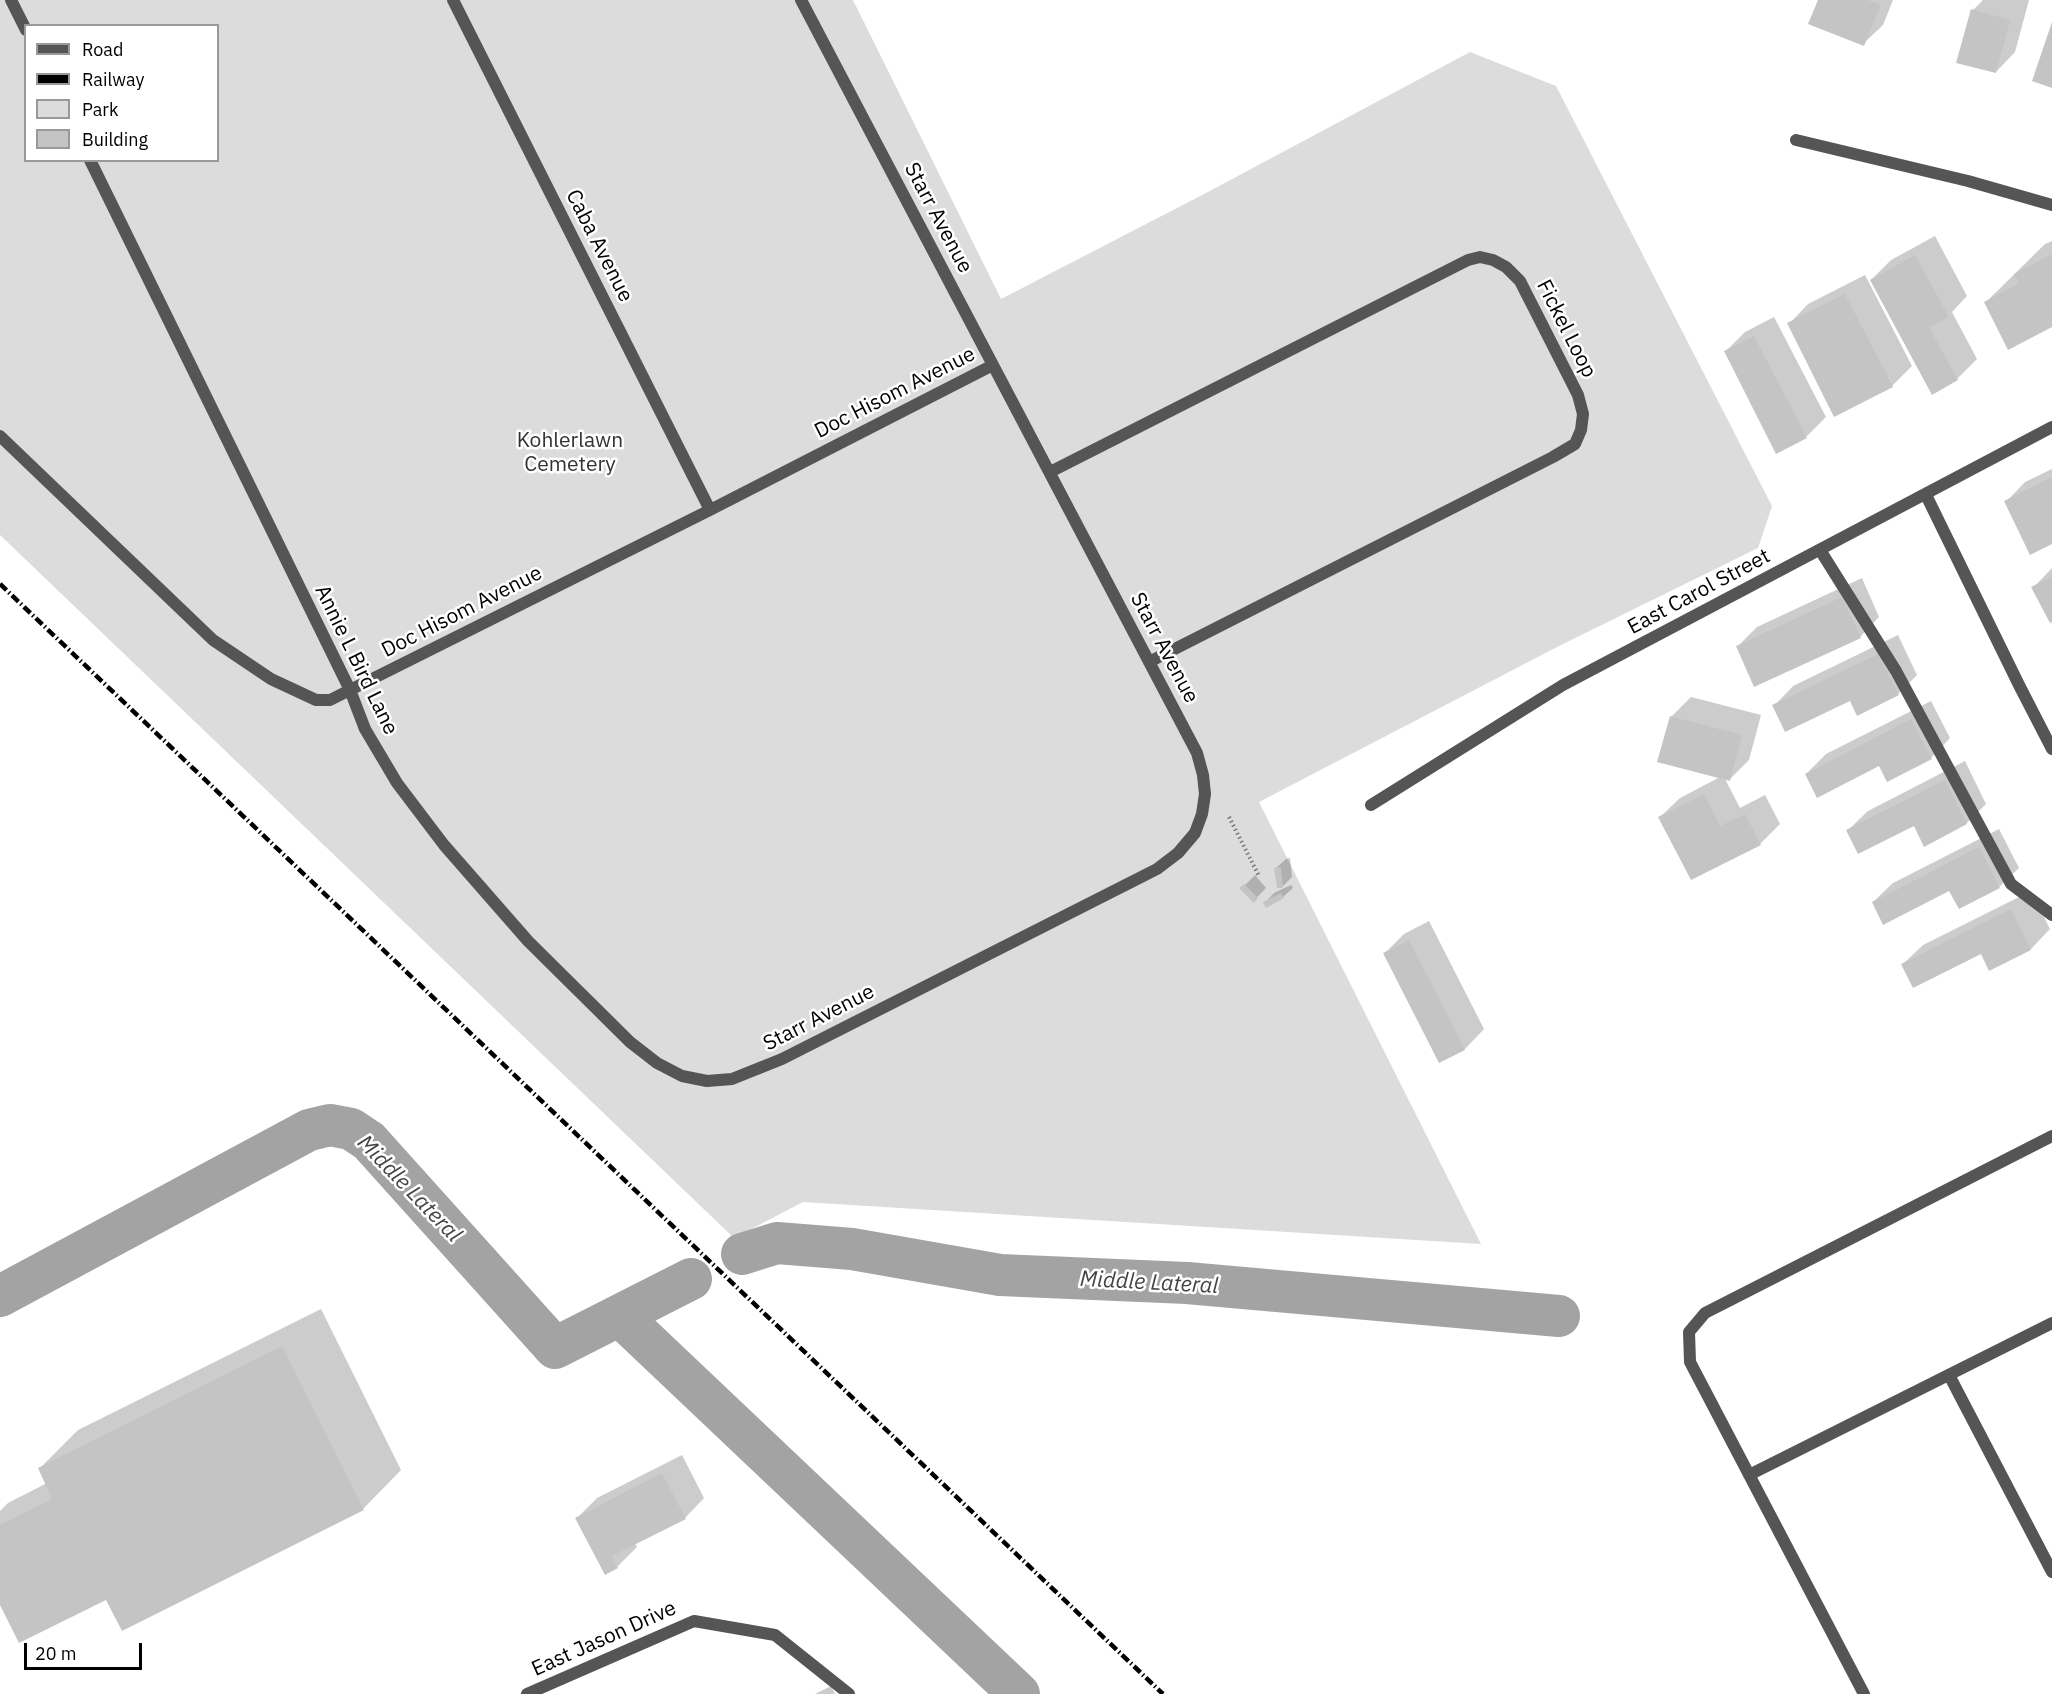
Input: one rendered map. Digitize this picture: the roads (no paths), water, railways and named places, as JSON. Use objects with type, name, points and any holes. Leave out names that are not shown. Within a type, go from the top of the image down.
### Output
[{"type":"street","points":[[11,0],[24,26]]},
{"type":"street","name":"Caba Avenue","points":[[453,0],[710,510]]},
{"type":"street","name":"Starr Avenue","points":[[707,1081],[732,1079],[782,1059],[1156,869],[1178,853],[1195,833],[1202,814],[1205,794],[1197,753],[801,0]]},
{"type":"street","points":[[1796,140],[1968,181],[2052,205]]},
{"type":"street","name":"Annie L Bird Lane","points":[[91,162],[350,690],[365,729],[397,783],[444,845],[528,941],[630,1042],[657,1064],[682,1076],[707,1081]]},
{"type":"street","name":"Fickel Loop","points":[[1050,472],[1468,260],[1480,256],[1493,260],[1506,267],[1520,281],[1578,395],[1583,414],[1581,430],[1575,444],[1149,662]]},
{"type":"street","name":"Doc Hisom Avenue","points":[[0,436],[213,640],[271,679],[316,700],[330,700],[993,365]]},
{"type":"street","name":"East Carol Street","points":[[1371,805],[1563,685],[2052,427]]},
{"type":"street","points":[[1926,495],[2052,749]]},
{"type":"street","points":[[1820,550],[1896,671],[2011,884],[2052,915]]},
{"type":"street","points":[[1864,1694],[1690,1362],[1689,1332],[1705,1312],[2052,1136]]},
{"type":"street","points":[[1749,1475],[2052,1323]]},
{"type":"street","points":[[1949,1375],[2052,1572]]},
{"type":"street","name":"East Jason Drive","points":[[527,1694],[694,1621],[776,1635],[849,1694]]},
{"type":"waterway","name":"Middle Lateral","points":[[0,1296],[309,1130],[330,1125],[351,1129],[369,1141],[555,1348],[691,1279]]},
{"type":"waterway","name":"Middle Lateral","points":[[742,1254],[777,1243],[852,1249],[1000,1275],[1187,1283],[1559,1316]]},
{"type":"waterway","points":[[620,1316],[1019,1694]]},
{"type":"railway","points":[[0,584],[1163,1694]]},
{"type":"park label","name":"Kohlerlawn Cemetery","points":[[570,453]]}]
